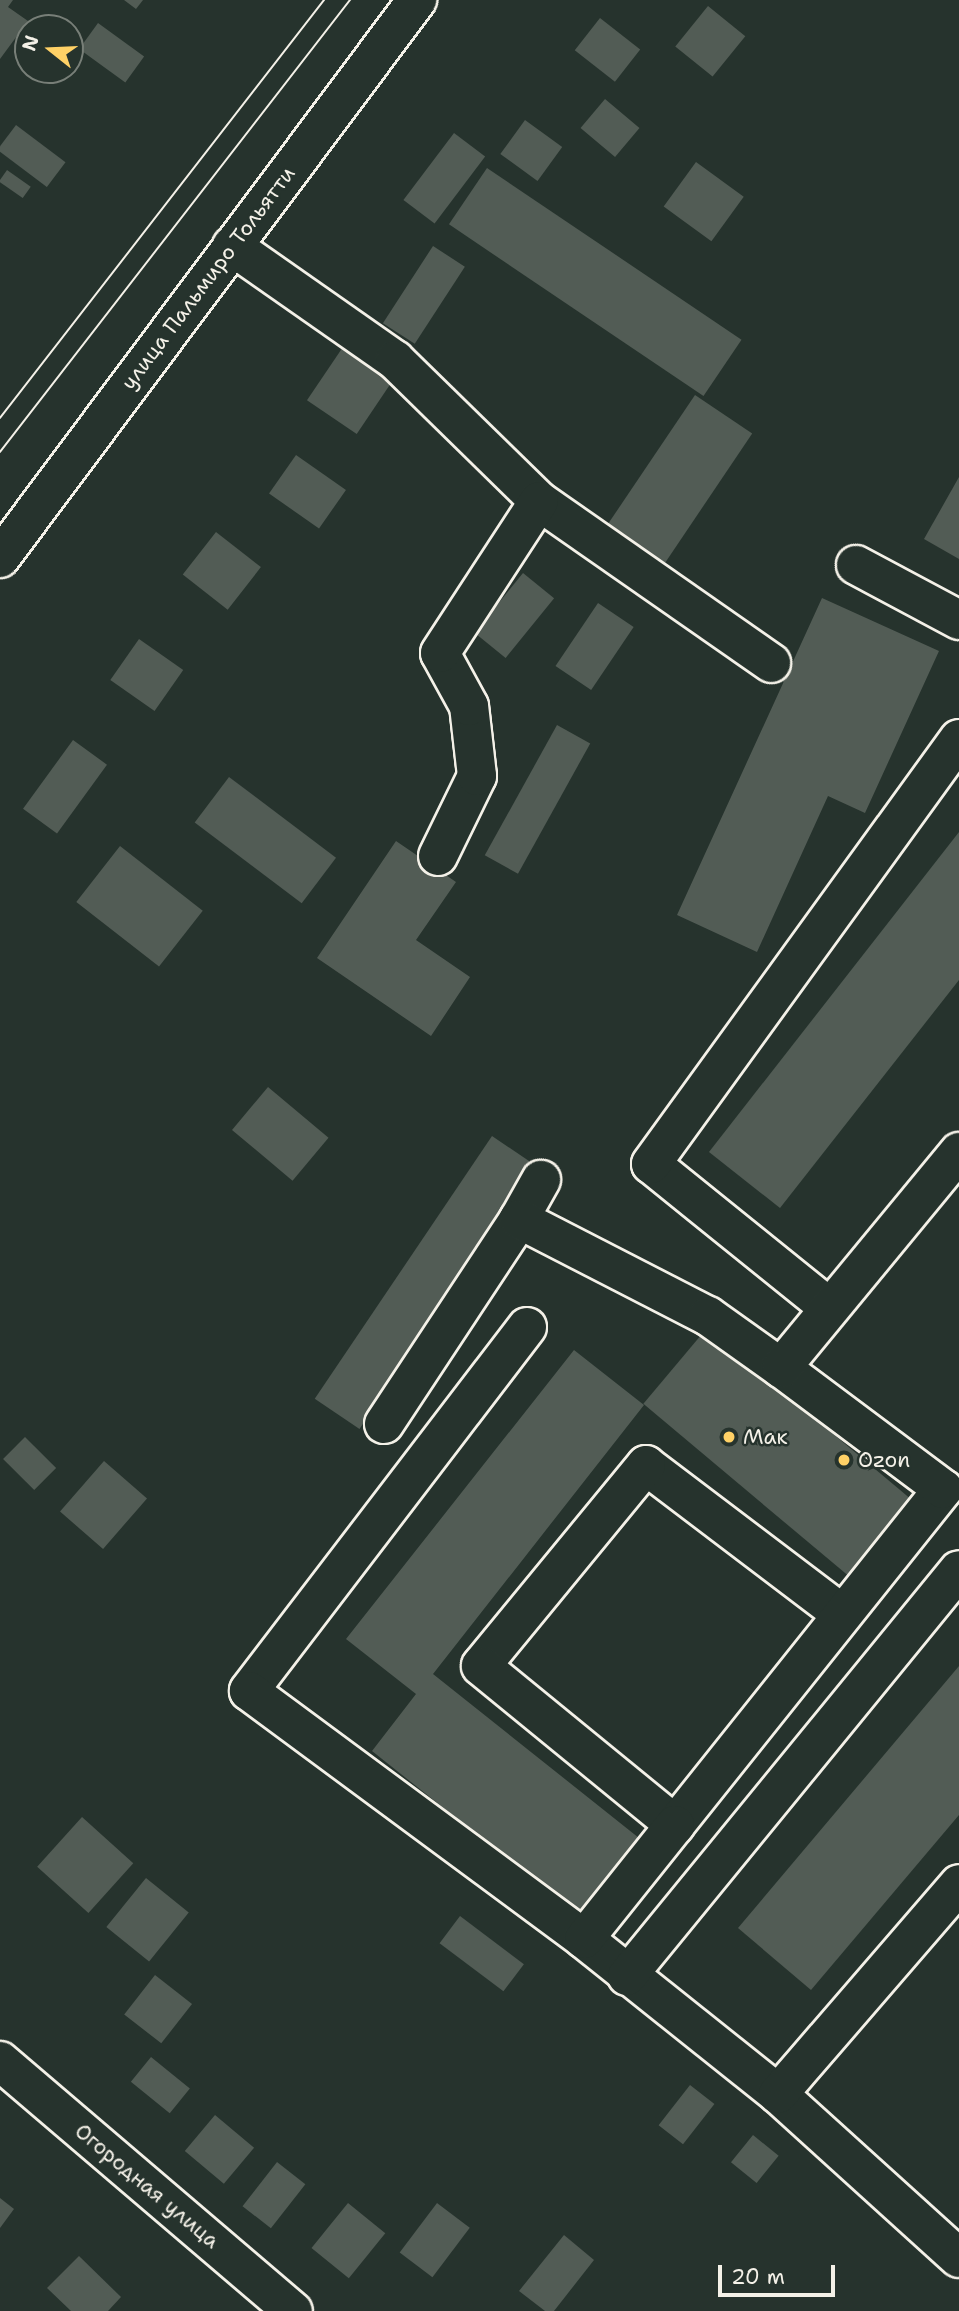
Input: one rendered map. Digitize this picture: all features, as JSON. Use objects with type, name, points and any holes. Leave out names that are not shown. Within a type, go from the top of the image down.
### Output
[{"type":"street","name":"улица Пальмиро Тольятти","points":[[0,558],[417,0]]},
{"type":"street","points":[[232,246],[395,360],[539,501],[771,663]]},
{"type":"street","points":[[438,856],[477,776],[469,706],[440,653],[539,501]]},
{"type":"street","points":[[856,565],[959,620]]},
{"type":"street","points":[[827,1306],[651,1164],[959,739]]},
{"type":"street","points":[[781,1368],[827,1306],[959,1152]]},
{"type":"street","points":[[384,1424],[519,1219],[541,1180]]},
{"type":"street","points":[[519,1219],[708,1316],[943,1489],[584,1939]]},
{"type":"street","points":[[527,1327],[249,1690],[584,1939],[778,2094],[959,2258]]},
{"type":"street","points":[[675,1825],[481,1666],[646,1465],[842,1615]]},
{"type":"street","points":[[627,1976],[959,1570]]},
{"type":"street","points":[[778,2094],[959,1884]]},
{"type":"street","name":"Огородная улица","points":[[0,2062],[293,2311]]},
{"type":"building","points":[[0,0],[13,0],[8,7],[18,14],[14,14],[14,40],[0,59]]},
{"type":"building","points":[[124,0],[143,0],[136,9]]},
{"type":"building","points":[[708,6],[745,36],[713,77],[675,46]]},
{"type":"building","points":[[600,18],[640,49],[615,82],[575,50]]},
{"type":"building","points":[[98,23],[144,57],[125,82],[84,52],[84,42]]},
{"type":"building","points":[[605,99],[639,128],[615,157],[581,128]]},
{"type":"building","points":[[525,120],[562,147],[538,181],[500,154]]},
{"type":"building","points":[[16,125],[66,162],[47,187],[0,152],[0,146]]},
{"type":"building","points":[[454,133],[485,156],[435,224],[403,200]]},
{"type":"building","points":[[696,162],[744,197],[711,241],[664,206]]},
{"type":"building","points":[[487,168],[742,340],[703,396],[449,224]]},
{"type":"building","points":[[7,170],[31,187],[23,198],[0,182]]},
{"type":"building","points":[[433,246],[465,267],[415,344],[383,323]]},
{"type":"building","points":[[345,344],[395,378],[357,434],[307,400]]},
{"type":"building","points":[[695,395],[752,434],[665,563],[608,524]]},
{"type":"building","points":[[296,455],[346,490],[319,528],[269,494]]},
{"type":"building","points":[[959,477],[959,559],[924,539]]},
{"type":"building","points":[[216,532],[261,567],[228,610],[183,575]]},
{"type":"building","points":[[523,573],[554,598],[506,658],[475,633]]},
{"type":"building","points":[[822,598],[939,651],[865,813],[828,796],[757,952],[677,915]]},
{"type":"building","points":[[598,603],[634,627],[591,690],[556,666]]},
{"type":"building","points":[[139,639],[183,670],[155,711],[110,680]]},
{"type":"building","points":[[557,725],[590,743],[518,874],[485,855]]},
{"type":"building","points":[[73,740],[107,765],[57,833],[23,809]]},
{"type":"building","points":[[229,777],[336,858],[302,903],[195,823]]},
{"type":"building","points":[[959,832],[959,980],[780,1208],[709,1152]]},
{"type":"building","points":[[396,841],[456,882],[416,940],[470,977],[431,1036],[317,958]]},
{"type":"building","points":[[120,846],[203,911],[159,967],[76,902]]},
{"type":"building","points":[[268,1087],[329,1138],[293,1181],[232,1130]]},
{"type":"building","points":[[492,1136],[537,1166],[360,1429],[315,1399]]},
{"type":"building","points":[[707,1328],[918,1505],[854,1581],[643,1404]]},
{"type":"building","points":[[574,1350],[644,1405],[433,1674],[639,1838],[578,1915],[372,1751],[416,1694],[346,1639]]},
{"type":"building","points":[[25,1437],[56,1468],[34,1490],[3,1459]]},
{"type":"building","points":[[104,1461],[147,1498],[103,1549],[60,1512]]},
{"type":"building","points":[[959,1666],[959,1815],[811,1990],[738,1928]]},
{"type":"building","points":[[82,1817],[133,1863],[88,1913],[37,1867]]},
{"type":"building","points":[[146,1878],[189,1913],[149,1962],[106,1927]]},
{"type":"building","points":[[460,1916],[524,1964],[503,1991],[440,1943]]},
{"type":"building","points":[[155,1975],[192,2004],[161,2043],[124,2014]]},
{"type":"building","points":[[151,2057],[190,2088],[170,2113],[131,2082]]},
{"type":"building","points":[[690,2085],[714,2104],[683,2144],[659,2125]]},
{"type":"building","points":[[215,2115],[254,2148],[224,2184],[185,2151]]},
{"type":"building","points":[[753,2135],[779,2156],[757,2183],[731,2162]]},
{"type":"building","points":[[277,2162],[305,2184],[271,2228],[243,2206]]},
{"type":"building","points":[[0,2198],[14,2209],[0,2228]]},
{"type":"building","points":[[348,2203],[385,2233],[349,2278],[311,2248]]},
{"type":"building","points":[[437,2203],[470,2228],[432,2277],[400,2253]]},
{"type":"building","points":[[564,2235],[594,2260],[554,2311],[545,2311],[519,2291]]},
{"type":"building","points":[[79,2256],[121,2297],[108,2311],[71,2311],[47,2288]]},
{"type":"tram line","points":[[0,418],[324,0]]},
{"type":"tram line","points":[[0,452],[350,0]]},
{"type":"place","name":"Мак","points":[[729,1437]]},
{"type":"place","name":"Ozon","points":[[844,1460]]}]
